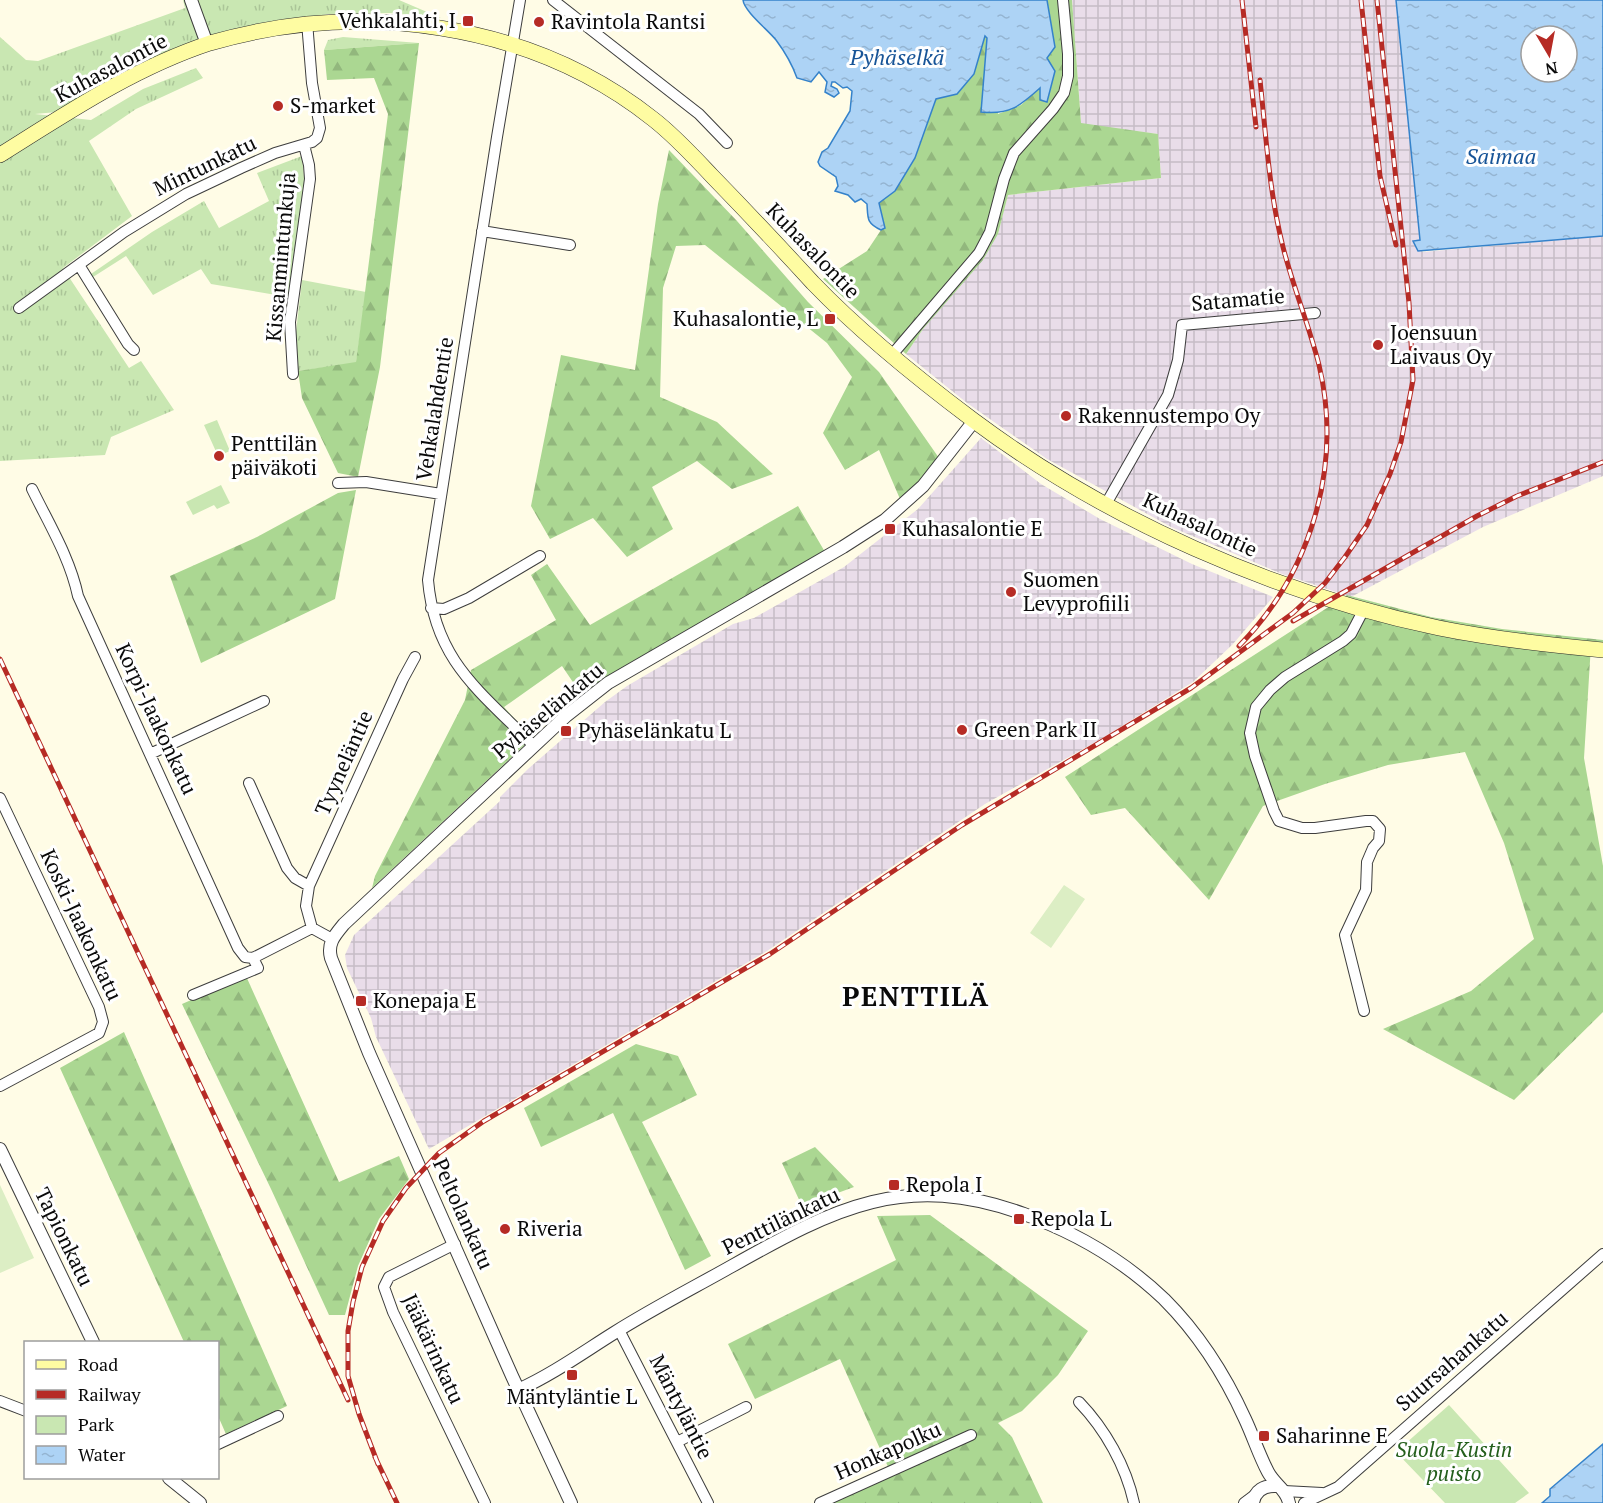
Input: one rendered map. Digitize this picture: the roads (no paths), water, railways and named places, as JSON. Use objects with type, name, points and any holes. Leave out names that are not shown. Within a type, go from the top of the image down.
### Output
[{"type":"main road","name":"Kuhasalontie","points":[[0,155],[109,87],[145,69],[207,44],[253,30],[307,22],[376,18],[459,28],[512,44],[569,66],[652,118],[685,147],[816,285],[891,356],[974,421],[1045,470],[1106,504],[1200,551],[1243,569],[1364,609],[1442,628],[1493,637],[1603,650]]},
{"type":"street","points":[[191,0],[207,44]]},
{"type":"street","name":"Vehkalahdentie","points":[[520,0],[428,580],[431,608],[438,632],[455,664],[533,745]]},
{"type":"street","points":[[553,0],[699,114],[727,143]]},
{"type":"street","points":[[891,356],[979,253],[990,232],[1004,178],[1014,153],[1064,93],[1068,76],[1068,54],[1063,0]]},
{"type":"street","points":[[304,145],[317,138],[320,128],[312,83],[307,22]]},
{"type":"street","name":"Mintunkatu","points":[[19,308],[124,232],[186,194],[275,153],[304,145]]},
{"type":"street","name":"Kissanmintunkuja","points":[[293,374],[290,322],[310,179],[304,145]]},
{"type":"street","points":[[482,231],[570,245]]},
{"type":"street","points":[[79,265],[128,344],[135,350]]},
{"type":"street","name":"Satamatie","points":[[1106,504],[1168,395],[1178,360],[1182,325],[1315,313]]},
{"type":"street","name":"Pyhäselänkatu","points":[[332,939],[344,924],[566,716],[608,683],[843,547],[885,520],[923,486],[974,421]]},
{"type":"street","points":[[338,483],[366,482],[441,494]]},
{"type":"street","name":"Korpi-Jaakonkatu","points":[[32,489],[67,560],[78,596],[238,948],[245,957],[253,958]]},
{"type":"street","points":[[431,608],[444,609],[469,598],[540,556]]},
{"type":"street","points":[[1364,609],[1351,633],[1343,641],[1304,664],[1270,690],[1256,707],[1250,733],[1255,756],[1279,820],[1302,828],[1373,821],[1380,829],[1379,842],[1373,848],[1367,862],[1366,890],[1345,934],[1364,1011]]},
{"type":"street","name":"Tyyneläntie","points":[[309,886],[415,657]]},
{"type":"street","points":[[150,754],[264,701]]},
{"type":"street","points":[[249,783],[287,868],[295,878],[309,886],[306,906],[312,927],[332,939]]},
{"type":"street","name":"Koski-Jaakonkatu","points":[[0,798],[99,1007],[103,1022],[99,1033],[0,1086]]},
{"type":"street","points":[[193,995],[258,968],[253,958],[312,927]]},
{"type":"street","name":"Peltolankatu","points":[[332,939],[330,953],[369,1053],[571,1503]]},
{"type":"street","name":"Tapionkatu","points":[[0,1149],[93,1341]]},
{"type":"street","name":"Penttilänkatu","points":[[519,1390],[574,1360],[619,1330],[806,1225],[845,1209],[889,1198],[932,1195],[971,1199],[1013,1210],[1074,1234],[1118,1261],[1159,1294],[1189,1327],[1217,1367],[1244,1418],[1262,1459],[1289,1503]]},
{"type":"street","name":"Jääkärinkatu","points":[[455,1244],[389,1277],[384,1287],[393,1312],[485,1503]]},
{"type":"street","name":"Suursahankatu","points":[[1304,1503],[1338,1487],[1603,1254]]},
{"type":"street","name":"Mäntyläntie","points":[[619,1330],[708,1503]]},
{"type":"street","points":[[0,1401],[24,1410]]},
{"type":"street","points":[[1078,1402],[1099,1427],[1121,1464],[1134,1503]]},
{"type":"street","points":[[678,1442],[746,1407]]},
{"type":"street","points":[[219,1444],[278,1416]]},
{"type":"street","name":"Honkapolku","points":[[820,1503],[971,1435]]},
{"type":"street","points":[[1257,1495],[1262,1459]]},
{"type":"street","points":[[170,1479],[200,1503]]},
{"type":"street","points":[[1244,1503],[1269,1486],[1325,1494]]},
{"type":"water","name":"Pyhäselkä","points":[[743,0],[1047,0],[1055,47],[1047,58],[1055,71],[1047,102],[1040,100],[1040,88],[1014,108],[1000,112],[981,112],[987,38],[985,36],[974,74],[957,94],[936,99],[915,158],[895,191],[879,203],[885,228],[881,230],[869,220],[867,204],[861,199],[855,202],[848,195],[835,191],[838,186],[836,177],[818,162],[822,152],[828,148],[850,111],[852,91],[832,82],[831,86],[839,93],[834,97],[825,92],[827,82],[819,72],[811,82],[797,78],[791,63],[779,45],[752,15]]},
{"type":"water","name":"Saimaa","points":[[1396,0],[1603,0],[1603,236],[1418,251],[1413,241],[1420,240]]},
{"type":"water","points":[[1603,1444],[1603,1503],[1542,1503],[1550,1496],[1550,1489]]},
{"type":"railway","points":[[1242,0],[1256,127]]},
{"type":"railway","points":[[1361,0],[1380,176],[1396,245]]},
{"type":"railway","points":[[378,1464],[359,1414],[348,1376],[348,1331],[353,1302],[362,1267],[383,1221],[406,1188],[439,1153],[484,1121],[770,954],[962,825],[1191,688],[1293,613],[1325,583],[1367,525],[1390,474],[1401,442],[1413,380],[1409,303],[1377,0]]},
{"type":"railway","points":[[1239,646],[1264,617],[1285,586],[1302,552],[1315,516],[1323,479],[1327,441],[1325,403],[1319,365],[1287,262],[1274,205],[1260,80]]},
{"type":"railway","points":[[1293,621],[1477,516],[1517,496],[1603,462]]},
{"type":"railway","points":[[0,659],[348,1400]]},
{"type":"railway","points":[[375,1457],[397,1503]]},
{"type":"place","name":"Vehkalahti, I","points":[[468,21]]},
{"type":"place","name":"Ravintola Rantsi","points":[[539,22]]},
{"type":"place","name":"S-market","points":[[278,106]]},
{"type":"place","name":"Kuhasalontie, L","points":[[830,319]]},
{"type":"place","name":"Joensuun Laivaus Oy","points":[[1378,345]]},
{"type":"place","name":"Rakennustempo Oy","points":[[1066,416]]},
{"type":"place","name":"Penttilän päiväkoti","points":[[219,456]]},
{"type":"place","name":"Kuhasalontie E","points":[[890,529]]},
{"type":"place","name":"Suomen Levyprofiili","points":[[1011,592]]},
{"type":"place","name":"Green Park II","points":[[962,730]]},
{"type":"place","name":"Pyhäselänkatu L","points":[[566,731]]},
{"type":"place","name":"Konepaja E","points":[[361,1001]]},
{"type":"place","name":"Repola I","points":[[894,1185]]},
{"type":"place","name":"Repola L","points":[[1019,1219]]},
{"type":"place","name":"Riveria","points":[[505,1229]]},
{"type":"place","name":"Mäntyläntie L","points":[[572,1375]]},
{"type":"place","name":"Saharinne E","points":[[1264,1436]]},
{"type":"district","name":"PENTTILÄ","points":[[916,997]]},
{"type":"park label","name":"Suola-Kustin puisto","points":[[1454,1462]]}]
